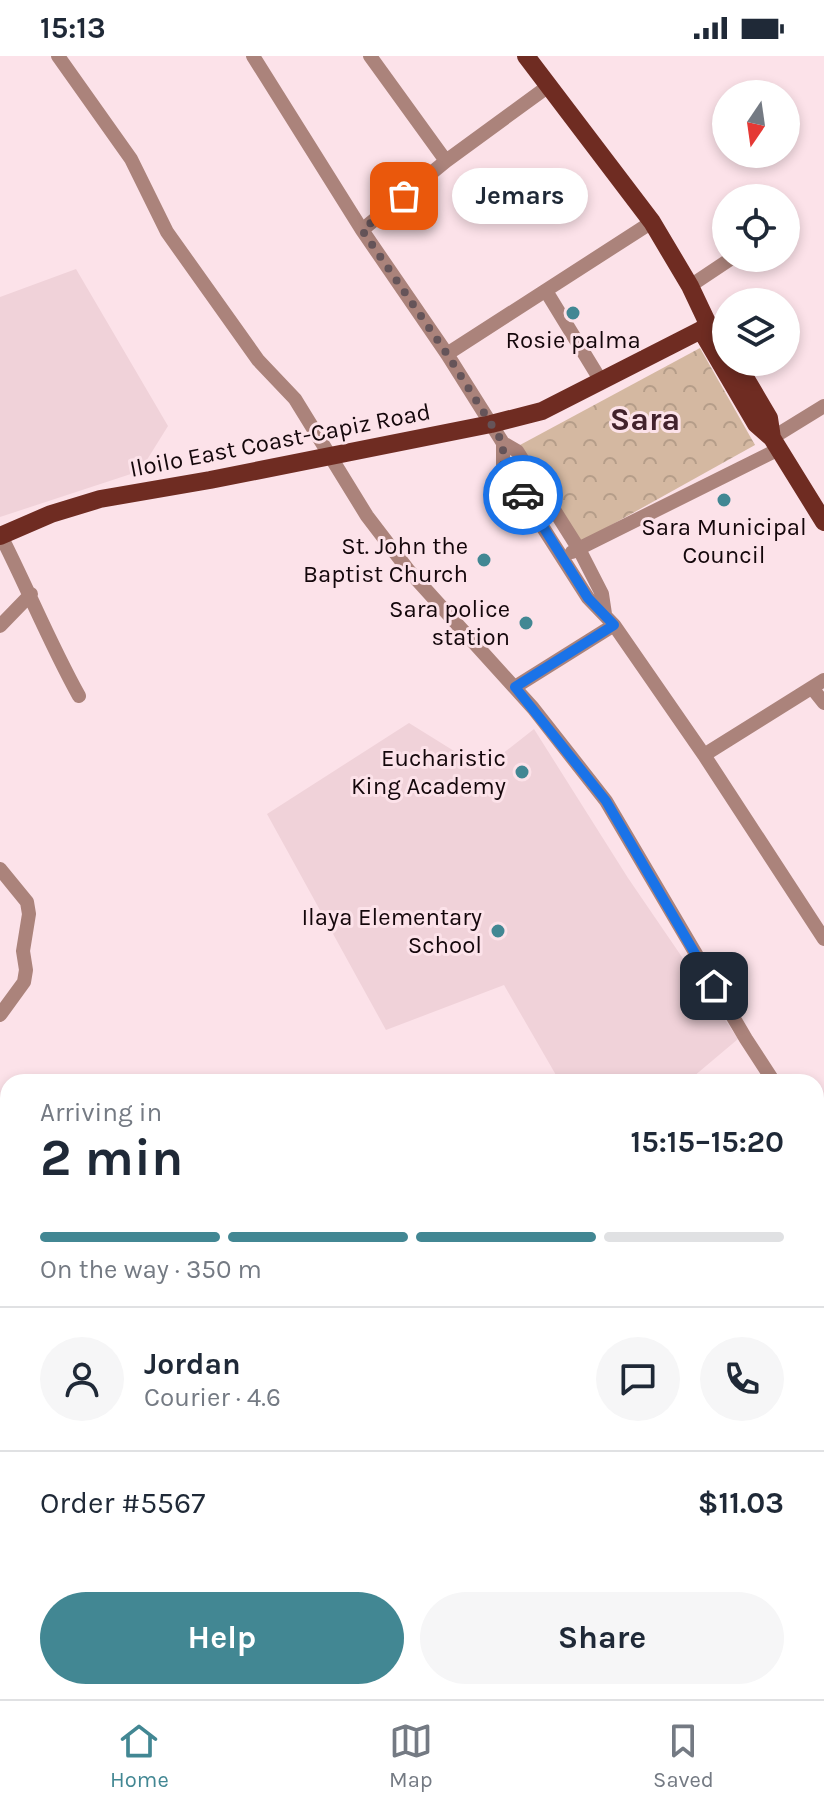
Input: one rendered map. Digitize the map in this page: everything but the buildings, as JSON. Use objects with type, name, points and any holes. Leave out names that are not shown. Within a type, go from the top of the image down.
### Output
[{"type":"main road","points":[[526,56],[652,222],[690,286],[704,327],[756,424],[776,444],[824,522]]},
{"type":"main road","name":"Iloilo East Coast-Capiz Road","points":[[1,536],[51,514],[100,499],[491,424],[542,411],[704,327]]},
{"type":"main road","points":[[704,327],[712,334]]},
{"type":"main road","points":[[744,376],[769,418],[776,444]]},
{"type":"street","points":[[58,56],[131,159],[167,232],[258,360],[295,399],[367,516],[409,571],[515,687],[606,801],[769,1074]]},
{"type":"street","points":[[253,56],[362,230],[447,354],[503,443],[517,451],[580,551],[602,594],[609,619]]},
{"type":"street","points":[[370,56],[446,161]]},
{"type":"street","points":[[362,230],[446,161],[550,85]]},
{"type":"street","points":[[447,354],[652,222]]},
{"type":"street","points":[[690,286],[712,271]]},
{"type":"street","points":[[546,291],[601,381]]},
{"type":"street","points":[[563,555],[580,551],[776,444],[824,406]]},
{"type":"street","points":[[503,443],[503,465],[588,598],[609,619],[704,755],[824,939]]},
{"type":"street","points":[[1,536],[31,594],[56,655],[79,696]]},
{"type":"street","points":[[0,626],[31,594]]},
{"type":"street","points":[[515,687],[609,619]]},
{"type":"street","points":[[704,755],[818,684],[824,703]]},
{"type":"street","points":[[0,869],[27,902],[29,914],[23,951],[24,982],[0,1015]]},
{"type":"shaded area","points":[[76,269],[168,426],[140,471],[0,517],[0,297]]},
{"type":"shaded area","name":"Ilaya Elementary School","points":[[409,723],[483,769],[534,729],[628,878],[738,1039],[696,1074],[555,1074],[504,985],[386,1030],[267,814]]},
{"type":"green space","points":[[700,348],[712,369],[712,376],[716,376],[755,445],[579,543],[520,445]]},
{"type":"way so far","points":[[404,196],[362,230],[447,354],[503,443],[503,465],[523,495]]},
{"type":"place","name":"Jemars","points":[[404,196]]},
{"type":"place","name":"Rosie palma","points":[[573,313]]},
{"type":"place","name":"Sara Municipal Council","points":[[724,500]]},
{"type":"place","name":"St. John the Baptist Church","points":[[484,560]]},
{"type":"place","name":"Sara police station","points":[[526,623]]},
{"type":"place","name":"Eucharistic King Academy","points":[[522,772]]},
{"type":"place","name":"Ilaya Elementary School","points":[[498,931]]},
{"type":"district","name":"Sara","points":[[645,419]]},
{"type":"route","points":[[523,495],[588,598],[614,625],[515,687],[606,801],[714,986]]}]
